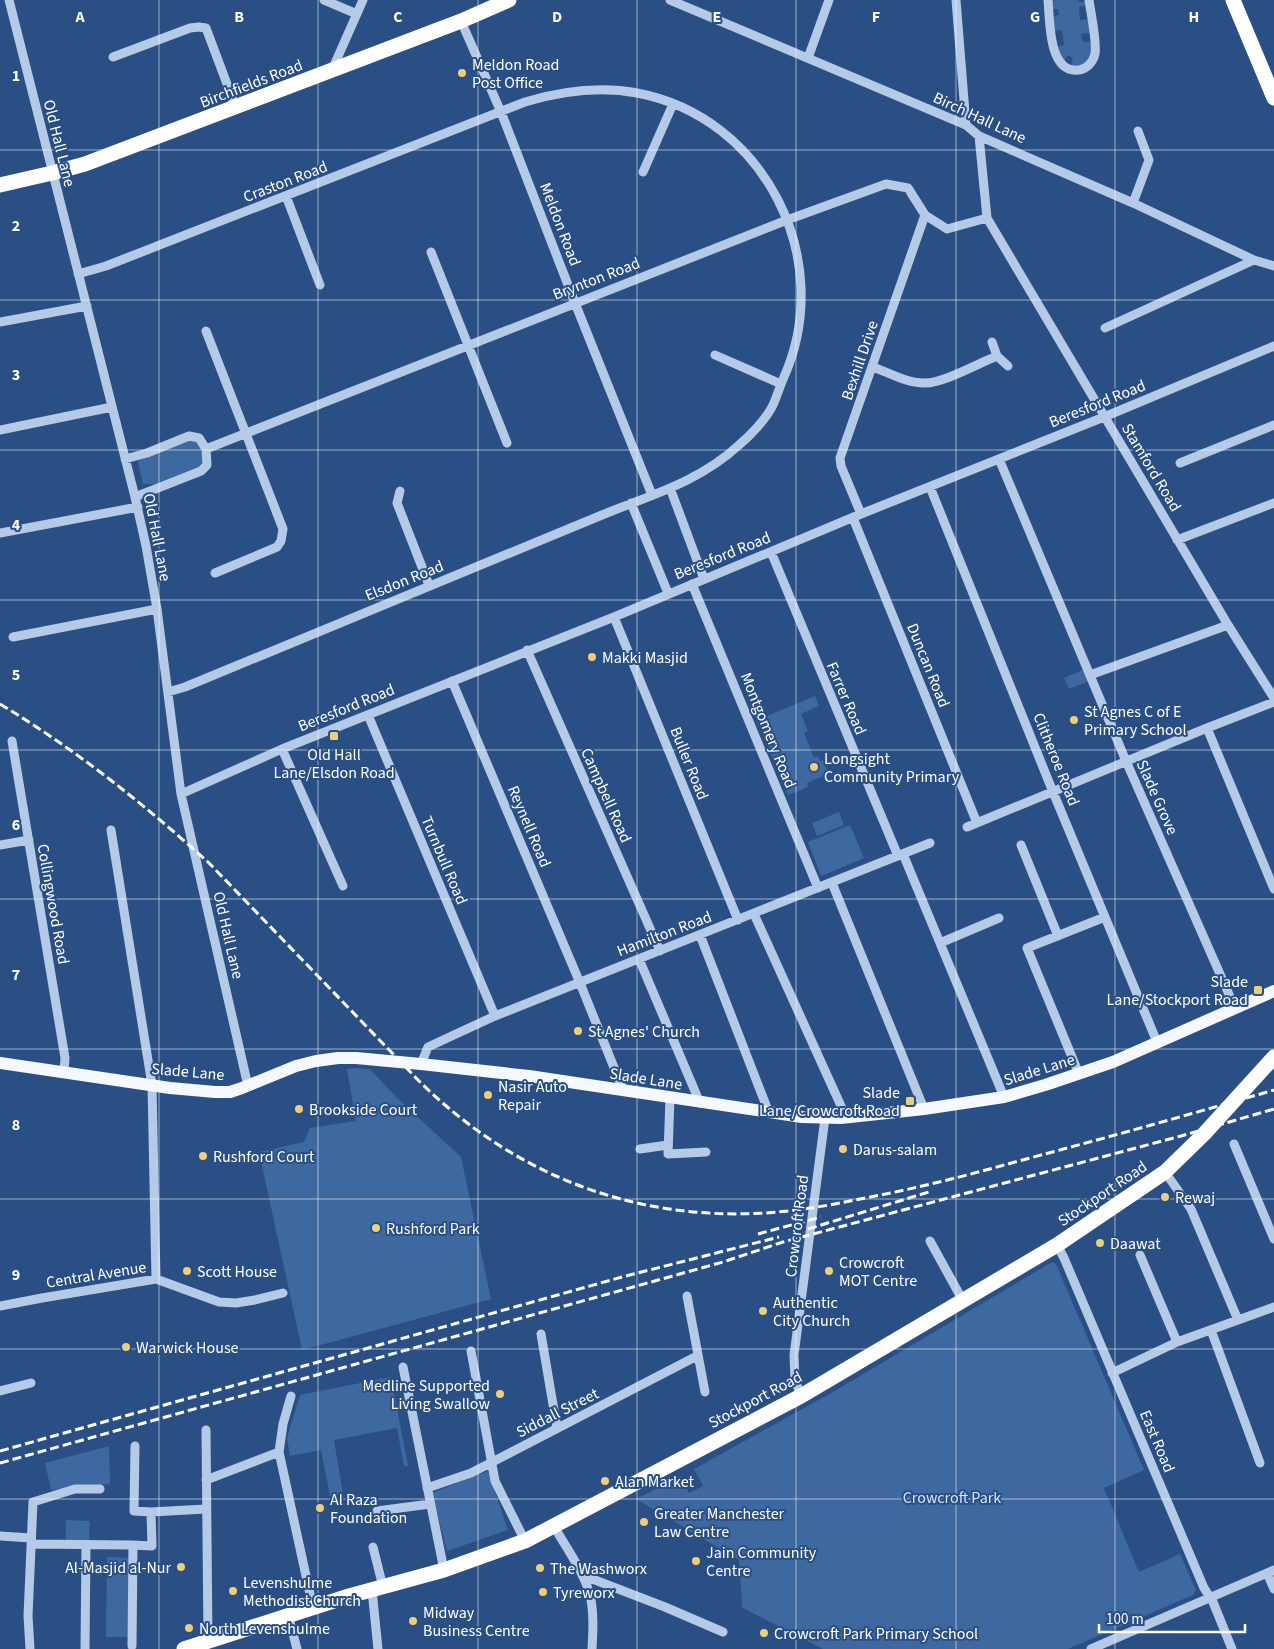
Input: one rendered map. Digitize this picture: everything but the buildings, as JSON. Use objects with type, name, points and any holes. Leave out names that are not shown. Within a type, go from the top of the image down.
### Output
[{"type":"highway","name":"Birchfields Road","points":[[0,185],[85,164],[236,108],[461,21],[510,0]]},
{"type":"highway","points":[[1233,0],[1274,98]]},
{"type":"highway","name":"Stockport Road","points":[[184,1649],[288,1615],[444,1570],[525,1541],[801,1396],[1056,1245],[1165,1172],[1204,1134],[1274,1057]]},
{"type":"main road","name":"Slade Lane","points":[[0,1062],[152,1085],[230,1092],[296,1066],[323,1060],[356,1058],[529,1076],[802,1117],[846,1117],[924,1109],[1004,1096],[1079,1074],[1165,1040],[1274,991]]},
{"type":"street","name":"Old Hall Lane","points":[[9,0],[138,507],[157,609],[181,794],[248,1086]]},
{"type":"street","points":[[324,0],[357,14]]},
{"type":"street","points":[[332,70],[363,0]]},
{"type":"street","name":"Birch Hall Lane","points":[[670,0],[966,125],[979,136],[1133,203],[1254,260],[1274,266]]},
{"type":"street","points":[[808,58],[828,0]]},
{"type":"street","points":[[956,0],[966,125]]},
{"type":"street","points":[[1048,0],[1052,44],[1057,57],[1065,67],[1073,71],[1088,66],[1092,62],[1095,53],[1089,0]]},
{"type":"street","name":"Meldon Road","points":[[461,21],[501,112],[652,495]]},
{"type":"street","points":[[113,57],[190,28],[206,28],[236,108]]},
{"type":"street","name":"Craston Road","points":[[78,274],[115,262],[544,96],[586,90],[628,91],[673,104],[714,126],[744,152],[775,193],[788,220]]},
{"type":"street","points":[[643,172],[673,104]]},
{"type":"street","points":[[1133,203],[1149,160],[1138,131]]},
{"type":"street","name":"Stamford Road","points":[[979,136],[987,218],[1177,540],[1274,698]]},
{"type":"street","name":"Brynton Road","points":[[206,449],[575,303],[886,184],[908,188],[925,215],[947,229],[987,218]]},
{"type":"street","points":[[286,196],[320,286]]},
{"type":"street","name":"Bexhill Drive","points":[[857,516],[840,458],[925,215]]},
{"type":"street","name":"Elsdon Road","points":[[168,692],[185,687],[429,585],[692,479],[720,461],[739,445],[772,407],[796,345],[802,303],[799,262],[788,220]]},
{"type":"street","points":[[431,252],[508,443]]},
{"type":"street","points":[[1105,328],[1254,260]]},
{"type":"street","points":[[0,322],[87,306]]},
{"type":"street","points":[[206,331],[281,523],[283,535],[277,547],[226,563],[215,573]]},
{"type":"street","points":[[992,342],[997,356],[1008,366]]},
{"type":"street","name":"Beresford Road","points":[[181,794],[282,749],[614,617],[668,593],[1104,417],[1274,346]]},
{"type":"street","points":[[715,355],[781,384]]},
{"type":"street","points":[[873,367],[914,382],[925,383],[936,382],[997,356]]},
{"type":"street","points":[[0,430],[112,407]]},
{"type":"street","points":[[1180,463],[1274,425]]},
{"type":"street","points":[[125,459],[147,453],[189,436],[200,438],[206,449],[207,465],[201,471],[135,496]]},
{"type":"street","name":"Slade Grove","points":[[999,458],[1126,761],[1235,1008]]},
{"type":"street","name":"Clitheroe Road","points":[[930,487],[1157,1042]]},
{"type":"street","points":[[670,488],[704,579]]},
{"type":"street","points":[[400,491],[397,503],[429,585]]},
{"type":"street","points":[[631,503],[668,593]]},
{"type":"street","points":[[1177,540],[1274,503]]},
{"type":"street","points":[[0,533],[138,507]]},
{"type":"street","name":"Duncan Road","points":[[857,516],[977,823]]},
{"type":"street","name":"Farrer Road","points":[[771,552],[1004,1096]]},
{"type":"street","name":"Montgomery Road","points":[[692,584],[818,888]]},
{"type":"street","points":[[13,637],[157,609]]},
{"type":"street","name":"Buller Road","points":[[614,617],[738,920]]},
{"type":"street","points":[[1090,675],[1228,625]]},
{"type":"street","name":"Campbell Road","points":[[528,650],[660,951]]},
{"type":"street","name":"Reynell Road","points":[[452,681],[580,983],[623,1090]]},
{"type":"street","points":[[967,827],[1274,702]]},
{"type":"street","name":"Turnbull Road","points":[[368,715],[495,1016]]},
{"type":"street","points":[[1207,728],[1274,889]]},
{"type":"street","name":"Collingwood Road","points":[[12,741],[65,1058],[64,1072]]},
{"type":"street","points":[[282,749],[343,886]]},
{"type":"street","points":[[111,830],[152,1085],[156,1280]]},
{"type":"street","points":[[0,845],[28,840]]},
{"type":"street","name":"Hamilton Road","points":[[421,1064],[428,1046],[495,1016],[930,843]]},
{"type":"street","points":[[1021,846],[1058,936]]},
{"type":"street","points":[[832,883],[924,1109]]},
{"type":"street","points":[[754,914],[846,1117]]},
{"type":"street","points":[[1079,1074],[1027,948],[1105,917]]},
{"type":"street","points":[[940,943],[999,918]]},
{"type":"street","points":[[700,935],[769,1113]]},
{"type":"street","points":[[640,959],[700,1102]]},
{"type":"street","points":[[670,1098],[668,1154],[706,1152]]},
{"type":"street","name":"Crowcroft Road","points":[[801,1396],[795,1380],[794,1355],[825,1118]]},
{"type":"street","points":[[1234,1144],[1274,1239]]},
{"type":"street","points":[[640,1149],[668,1145]]},
{"type":"street","points":[[1165,1172],[1191,1208],[1238,1320]]},
{"type":"street","points":[[930,1240],[962,1300]]},
{"type":"street","name":"East Road","points":[[1056,1245],[1064,1258],[1232,1649]]},
{"type":"street","points":[[1140,1255],[1177,1342]]},
{"type":"street","name":"Central Avenue","points":[[0,1306],[156,1280],[219,1302],[236,1303],[283,1293]]},
{"type":"street","points":[[687,1296],[705,1392]]},
{"type":"street","points":[[1112,1373],[1177,1342],[1274,1307]]},
{"type":"street","points":[[1211,1330],[1260,1462]]},
{"type":"street","points":[[541,1334],[557,1428]]},
{"type":"street","points":[[471,1351],[495,1480],[525,1541]]},
{"type":"street","name":"Siddall Street","points":[[427,1488],[471,1473],[697,1356]]},
{"type":"street","points":[[403,1367],[444,1570]]},
{"type":"street","points":[[0,1391],[31,1384]]},
{"type":"street","points":[[290,1396],[279,1452],[313,1608]]},
{"type":"street","points":[[206,1430],[208,1641]]},
{"type":"street","points":[[135,1446],[134,1512],[206,1510]]},
{"type":"street","points":[[206,1480],[279,1452]]},
{"type":"street","points":[[30,1649],[28,1616],[32,1502],[75,1489],[100,1489]]},
{"type":"street","points":[[377,1510],[430,1504]]},
{"type":"street","points":[[0,1536],[31,1541],[86,1545],[152,1546],[151,1512]]},
{"type":"street","points":[[554,1526],[582,1575],[590,1596],[594,1628],[592,1649]]},
{"type":"street","points":[[85,1649],[86,1545]]},
{"type":"street","points":[[132,1646],[133,1545]]},
{"type":"street","points":[[374,1547],[378,1649]]},
{"type":"street","points":[[1091,1649],[1270,1571],[1274,1589]]},
{"type":"street","points":[[582,1575],[723,1632]]},
{"type":"street","points":[[288,1615],[297,1649]]},
{"type":"green space","points":[[1050,1],[1086,2],[1087,5],[1079,7],[1080,20],[1089,19],[1090,33],[1081,34],[1083,42],[1091,42],[1092,52],[1089,60],[1080,65],[1071,65],[1073,58],[1068,55],[1064,61],[1056,47],[1064,45],[1062,30],[1053,31],[1051,17],[1059,15],[1058,9],[1051,9]]},
{"type":"green space","points":[[190,439],[199,443],[204,461],[201,466],[154,484],[143,484],[139,460]]},
{"type":"green space","points":[[1085,669],[1089,681],[1069,689],[1064,678]]},
{"type":"green space","points":[[815,696],[819,706],[801,714],[808,731],[804,733],[814,758],[818,756],[820,761],[823,760],[829,774],[807,783],[808,787],[788,795],[757,720]]},
{"type":"green space","points":[[839,812],[844,825],[817,836],[812,823]]},
{"type":"green space","points":[[850,825],[864,858],[821,876],[808,842]]},
{"type":"green space","name":"Rushford Park","points":[[347,1069],[370,1069],[397,1098],[461,1157],[491,1299],[302,1350],[259,1152],[304,1142],[310,1128],[356,1121]]},
{"type":"green space","name":"Crowcroft Park","points":[[1052,1262],[1056,1264],[1144,1470],[1104,1488],[1139,1572],[1180,1554],[1196,1590],[1193,1595],[1068,1649],[823,1649],[741,1607],[739,1560],[636,1499],[681,1476],[689,1493],[703,1486],[694,1469],[833,1392]]},
{"type":"green space","points":[[391,1377],[408,1466],[404,1466],[397,1428],[334,1440],[343,1494],[330,1496],[321,1450],[290,1456],[287,1438],[300,1395]]},
{"type":"green space","points":[[109,1446],[110,1484],[51,1490],[45,1463]]},
{"type":"green space","points":[[488,1471],[508,1530],[447,1551],[432,1493]]},
{"type":"green space","points":[[66,1520],[90,1521],[89,1541],[66,1540]]},
{"type":"green space","points":[[107,1557],[129,1558],[128,1637],[106,1637]]},
{"type":"railway","points":[[0,704],[28,721],[108,778],[209,863],[419,1081],[455,1114],[494,1142],[535,1166],[577,1185],[622,1199],[668,1209],[716,1213],[765,1213],[822,1206],[895,1192],[975,1173],[1274,1090]]},
{"type":"railway","points":[[0,1463],[723,1262],[783,1242],[1181,1136],[1274,1109]]},
{"type":"railway","points":[[808,1229],[932,1191]]},
{"type":"railway","points":[[758,1234],[821,1217]]},
{"type":"railway","points":[[0,1451],[622,1277],[779,1237]]},
{"type":"place","name":"Meldon Road Post Office","points":[[462,73]]},
{"type":"place","name":"Makki Masjid","points":[[592,657]]},
{"type":"place","name":"St Agnes C of E Primary School","points":[[1074,720]]},
{"type":"place","name":"Old Hall Lane/Elsdon Road","points":[[334,736]]},
{"type":"place","name":"Longsight Community Primary","points":[[814,767]]},
{"type":"place","name":"Slade Lane/Stockport Road","points":[[1258,990]]},
{"type":"place","name":"St Agnes' Church","points":[[578,1031]]},
{"type":"place","name":"Nasir Auto Repair","points":[[488,1095]]},
{"type":"place","name":"Slade Lane/Crowcroft Road","points":[[910,1101]]},
{"type":"place","name":"Brookside Court","points":[[299,1109]]},
{"type":"place","name":"Darus-salam","points":[[843,1149]]},
{"type":"place","name":"Rushford Court","points":[[203,1156]]},
{"type":"place","name":"Rewaj","points":[[1165,1197]]},
{"type":"place","name":"Rushford Park","points":[[376,1228]]},
{"type":"place","name":"Daawat","points":[[1100,1243]]},
{"type":"place","name":"Scott House","points":[[187,1271]]},
{"type":"place","name":"Crowcroft MOT Centre","points":[[829,1271]]},
{"type":"place","name":"Authentic City Church","points":[[763,1311]]},
{"type":"place","name":"Warwick House","points":[[126,1347]]},
{"type":"place","name":"Medline Supported Living Swallow","points":[[500,1394]]},
{"type":"place","name":"Alan Market","points":[[605,1481]]},
{"type":"place","name":"Al Raza Foundation","points":[[320,1508]]},
{"type":"place","name":"Greater Manchester Law Centre","points":[[644,1522]]},
{"type":"place","name":"Jain Community Centre","points":[[696,1561]]},
{"type":"place","name":"Al-Masjid al-Nur","points":[[181,1567]]},
{"type":"place","name":"The Washworx","points":[[540,1568]]},
{"type":"place","name":"Levenshulme Methodist Church","points":[[233,1591]]},
{"type":"place","name":"Tyreworx","points":[[543,1592]]},
{"type":"place","name":"Midway Business Centre","points":[[413,1621]]},
{"type":"place","name":"North Levenshulme","points":[[189,1628]]},
{"type":"place","name":"Crowcroft Park Primary School","points":[[764,1633]]}]
